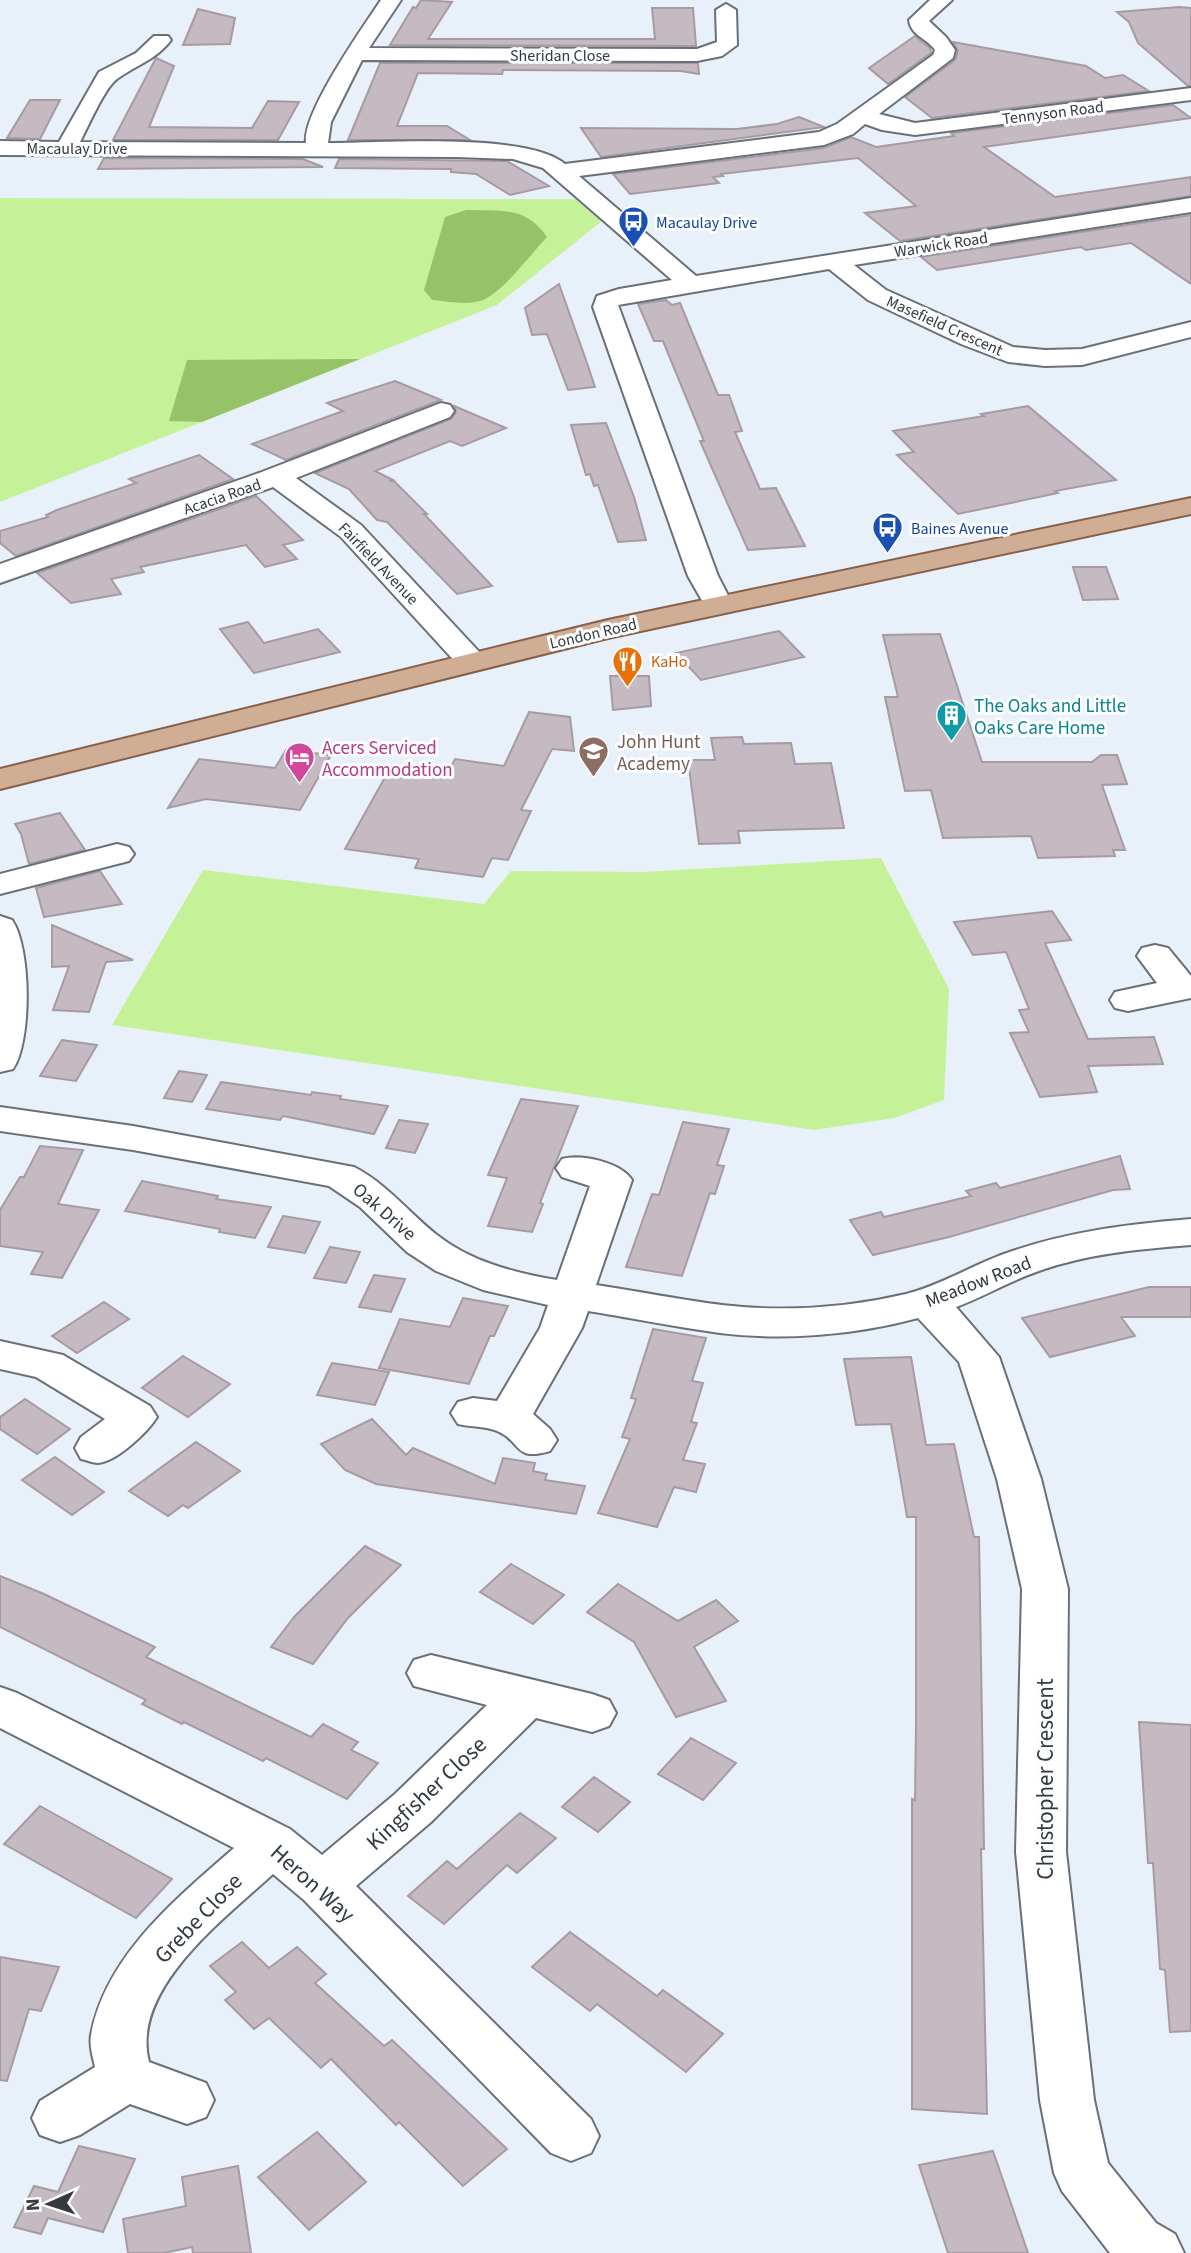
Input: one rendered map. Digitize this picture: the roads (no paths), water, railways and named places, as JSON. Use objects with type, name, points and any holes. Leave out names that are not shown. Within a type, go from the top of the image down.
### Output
[{"type":"main road","name":"London Road","points":[[0,779],[471,662],[718,605],[1191,506]]},
{"type":"street","points":[[318,150],[316,136],[320,122],[355,54],[391,0]]},
{"type":"street","name":"Macaulay Drive","points":[[0,148],[495,151],[532,156],[551,163],[561,171],[824,138],[845,129],[943,58],[945,50],[939,41],[920,27],[919,20],[942,0]]},
{"type":"street","name":"Sheridan Close","points":[[355,54],[697,55],[715,52],[727,45],[726,10]]},
{"type":"street","points":[[66,148],[106,76],[143,57],[161,40]]},
{"type":"street","name":"Tennyson Road","points":[[824,138],[1191,94]]},
{"type":"street","name":"Tennyson Road","points":[[863,115],[882,124],[915,129]]},
{"type":"street","name":"Macaulay Drive","points":[[532,156],[555,149],[652,149],[673,158]]},
{"type":"street","points":[[561,171],[691,284]]},
{"type":"street","name":"Warwick Road","points":[[718,605],[703,576],[605,307],[606,301],[610,298],[691,284],[1191,205]]},
{"type":"street","name":"Masefield Crescent","points":[[833,261],[877,295],[1008,354],[1045,358],[1082,357],[1191,329]]},
{"type":"street","name":"Acacia Road","points":[[0,573],[276,476],[441,411]]},
{"type":"street","name":"Fairfield Avenue","points":[[276,476],[351,531],[471,662]]},
{"type":"street","points":[[0,884],[117,854]]},
{"type":"street","points":[[0,1061],[5,1034],[2,949]]},
{"type":"street","points":[[1155,956],[1186,988]]},
{"type":"street","points":[[1128,1000],[1186,988]]},
{"type":"street","name":"Oak Drive","points":[[0,1118],[133,1138],[340,1176],[356,1183],[379,1201],[422,1243],[457,1265],[482,1276],[572,1296],[723,1319],[764,1322]]},
{"type":"street","points":[[506,1423],[561,1328],[611,1174]]},
{"type":"street","name":"Meadow Road","points":[[764,1322],[887,1311],[927,1302],[1054,1252],[1100,1241],[1191,1232]]},
{"type":"street","name":"Christopher Crescent","points":[[927,1302],[978,1357],[1019,1479],[1045,1589],[1041,1852],[1067,2100],[1082,2173],[1136,2242],[1155,2253]]},
{"type":"street","points":[[0,1354],[47,1365],[135,1417],[97,1448]]},
{"type":"street","points":[[431,1673],[592,1713]]},
{"type":"street","name":"Kingfisher Close","points":[[322,1885],[413,1808],[527,1697]]},
{"type":"street","name":"Heron Way","points":[[0,1706],[272,1844],[322,1885],[571,2136]]},
{"type":"street","name":"Grebe Close","points":[[125,2078],[118,2037],[135,1987],[170,1940],[272,1844]]},
{"type":"street","points":[[60,2118],[125,2078],[187,2100]]},
{"type":"place","name":"Macaulay Drive","points":[[633,249]]},
{"type":"place","name":"Baines Avenue","points":[[888,555]]},
{"type":"place","name":"KaHo","points":[[628,688]]},
{"type":"place","name":"The Oaks and Little Oaks Care Home","points":[[951,743]]},
{"type":"place","name":"John Hunt Academy","points":[[594,779]]},
{"type":"place","name":"Acers Serviced Accommodation","points":[[299,785]]}]
